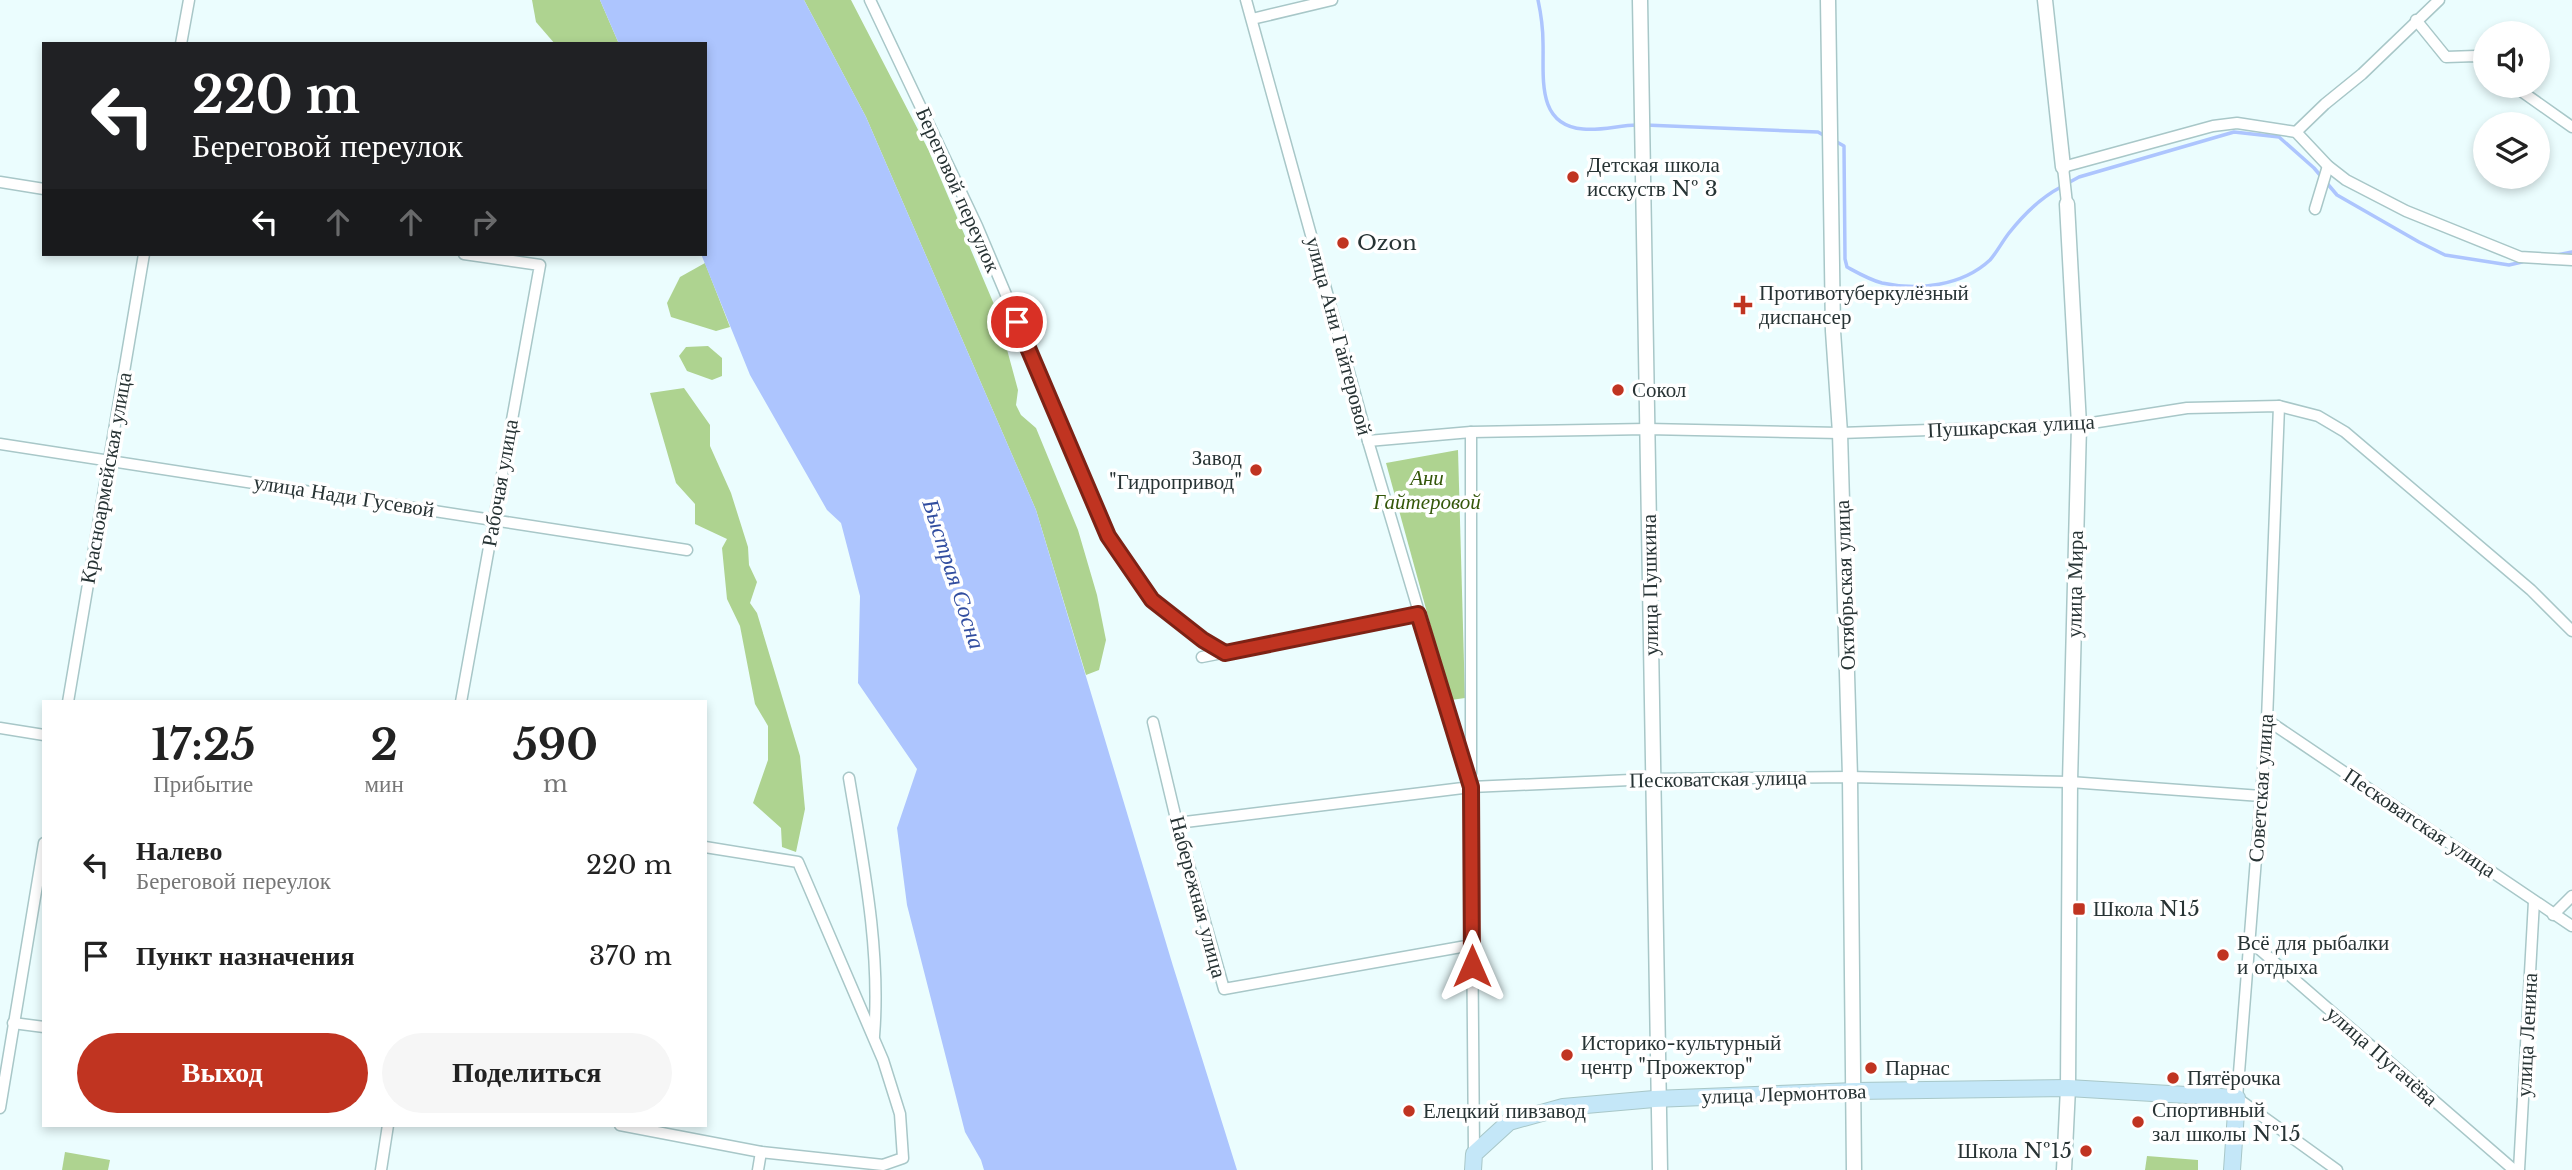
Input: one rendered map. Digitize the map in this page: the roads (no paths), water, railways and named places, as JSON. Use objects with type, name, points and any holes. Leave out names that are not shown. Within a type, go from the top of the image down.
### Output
[{"type":"main road","name":"улица Лермонтова","points":[[1474,1162],[1509,1122],[1563,1107],[1659,1099],[1855,1091],[2068,1088],[2237,1098]]},
{"type":"main road","name":"Советская улица","points":[[2232,1170],[2237,1098]]},
{"type":"street","points":[[181,42],[189,0]]},
{"type":"street","name":"Береговой переулок","points":[[870,0],[977,226],[1108,536],[1152,600],[1203,640],[1225,653]]},
{"type":"street","name":"улица Ани Гайтеровой","points":[[1246,0],[1368,441],[1471,787],[1474,1162]]},
{"type":"street","points":[[1252,19],[1332,0]]},
{"type":"street","name":"улица Пушкина","points":[[1640,0],[1660,1170]]},
{"type":"street","name":"Октябрьская улица","points":[[1828,0],[1833,331],[1840,433],[1850,777],[1854,1170]]},
{"type":"street","name":"улица Мира","points":[[2045,0],[2067,204],[2079,425],[2070,782],[2068,1088],[2064,1170]]},
{"type":"street","points":[[2297,132],[2440,0]]},
{"type":"street","points":[[2416,20],[2446,57],[2473,56]]},
{"type":"street","points":[[2531,98],[2572,127]]},
{"type":"street","points":[[2063,167],[2213,126],[2237,123],[2297,132],[2328,166],[2346,180],[2406,211],[2520,257],[2572,261]]},
{"type":"street","points":[[2315,209],[2328,166]]},
{"type":"street","points":[[0,182],[42,189]]},
{"type":"street","name":"Красноармейская улица","points":[[68,700],[144,256]]},
{"type":"street","name":"Рабочая улица","points":[[461,700],[540,265],[478,256]]},
{"type":"street","name":"Пушкарская улица","points":[[1368,441],[1471,432],[1647,429],[1840,433],[2079,425],[2187,408],[2279,405],[2319,416],[2345,432],[2531,590],[2572,631]]},
{"type":"street","name":"Советская улица","points":[[2237,1098],[2267,720],[2279,405]]},
{"type":"street","points":[[1471,432],[1471,787]]},
{"type":"street","name":"улица Нади Гусевой","points":[[0,444],[687,550]]},
{"type":"street","points":[[1202,657],[1418,614]]},
{"type":"street","name":"Песковатская улица","points":[[2267,720],[2572,926]]},
{"type":"street","name":"Набережная улица","points":[[1153,722],[1177,822],[1224,989],[1472,945]]},
{"type":"street","points":[[0,728],[42,735]]},
{"type":"street","name":"Песковатская улица","points":[[1177,822],[1471,787],[1653,779],[1850,777],[2070,782],[2261,796]]},
{"type":"street","points":[[849,778],[865,877],[876,985],[874,1039]]},
{"type":"street","points":[[630,1127],[761,1152],[883,1165],[903,1158],[900,1114],[874,1039],[798,862],[707,847]]},
{"type":"street","points":[[0,1108],[42,855]]},
{"type":"street","points":[[2553,915],[2572,896]]},
{"type":"street","name":"улица Ленина","points":[[2517,1170],[2534,901]]},
{"type":"street","name":"улица Пугачёва","points":[[2250,942],[2517,1170]]},
{"type":"street","points":[[13,1023],[42,1027]]},
{"type":"street","points":[[2237,1098],[2337,1170]]},
{"type":"street","points":[[381,1170],[388,1127]]},
{"type":"street","points":[[758,1170],[761,1152]]},
{"type":"water","name":"Быстрая Сосна","points":[[600,0],[804,0],[866,117],[1036,510],[1237,1170],[984,1170],[965,1132],[907,905],[897,828],[917,769],[858,683],[860,596],[841,523],[827,510],[750,375],[702,256],[707,256],[707,42],[618,42]]},
{"type":"waterway","points":[[1538,0],[1543,32],[1546,97],[1557,119],[1568,126],[1583,129],[1637,125]]},
{"type":"waterway","points":[[1645,125],[1818,132],[1825,136]]},
{"type":"waterway","points":[[2068,183],[2079,177],[2234,132],[2279,137],[2314,168],[2337,195],[2419,242],[2445,255],[2509,265],[2522,262]]},
{"type":"waterway","points":[[1835,141],[1844,146],[1847,267],[1882,283],[1925,286],[1966,276],[1990,260],[2021,219],[2046,196],[2061,187]]},
{"type":"waterway","points":[[2557,255],[2572,252]]},
{"type":"place","name":"Детская школа исскуств № 3","points":[[1573,177]]},
{"type":"place","name":"Ozon","points":[[1343,243]]},
{"type":"place","name":"Противотуберкулёзный диспансер","points":[[1743,305]]},
{"type":"place","name":"Сокол","points":[[1618,390]]},
{"type":"place","name":"Завод \"Гидропривод\"","points":[[1256,470]]},
{"type":"place","name":"Школа N15","points":[[2079,909]]},
{"type":"place","name":"Всё для рыбалки и отдыха","points":[[2223,955]]},
{"type":"place","name":"Историко-культурный центр \"Прожектор\"","points":[[1567,1055]]},
{"type":"place","name":"Парнас","points":[[1871,1068]]},
{"type":"place","name":"Пятёрочка","points":[[2173,1078]]},
{"type":"place","name":"Елецкий пивзавод","points":[[1409,1111]]},
{"type":"place","name":"Спортивный зал школы №15","points":[[2138,1122]]},
{"type":"place","name":"Школа №15","points":[[2086,1151]]},
{"type":"park label","name":"Ани Гайтеровой","points":[[1427,490]]}]
